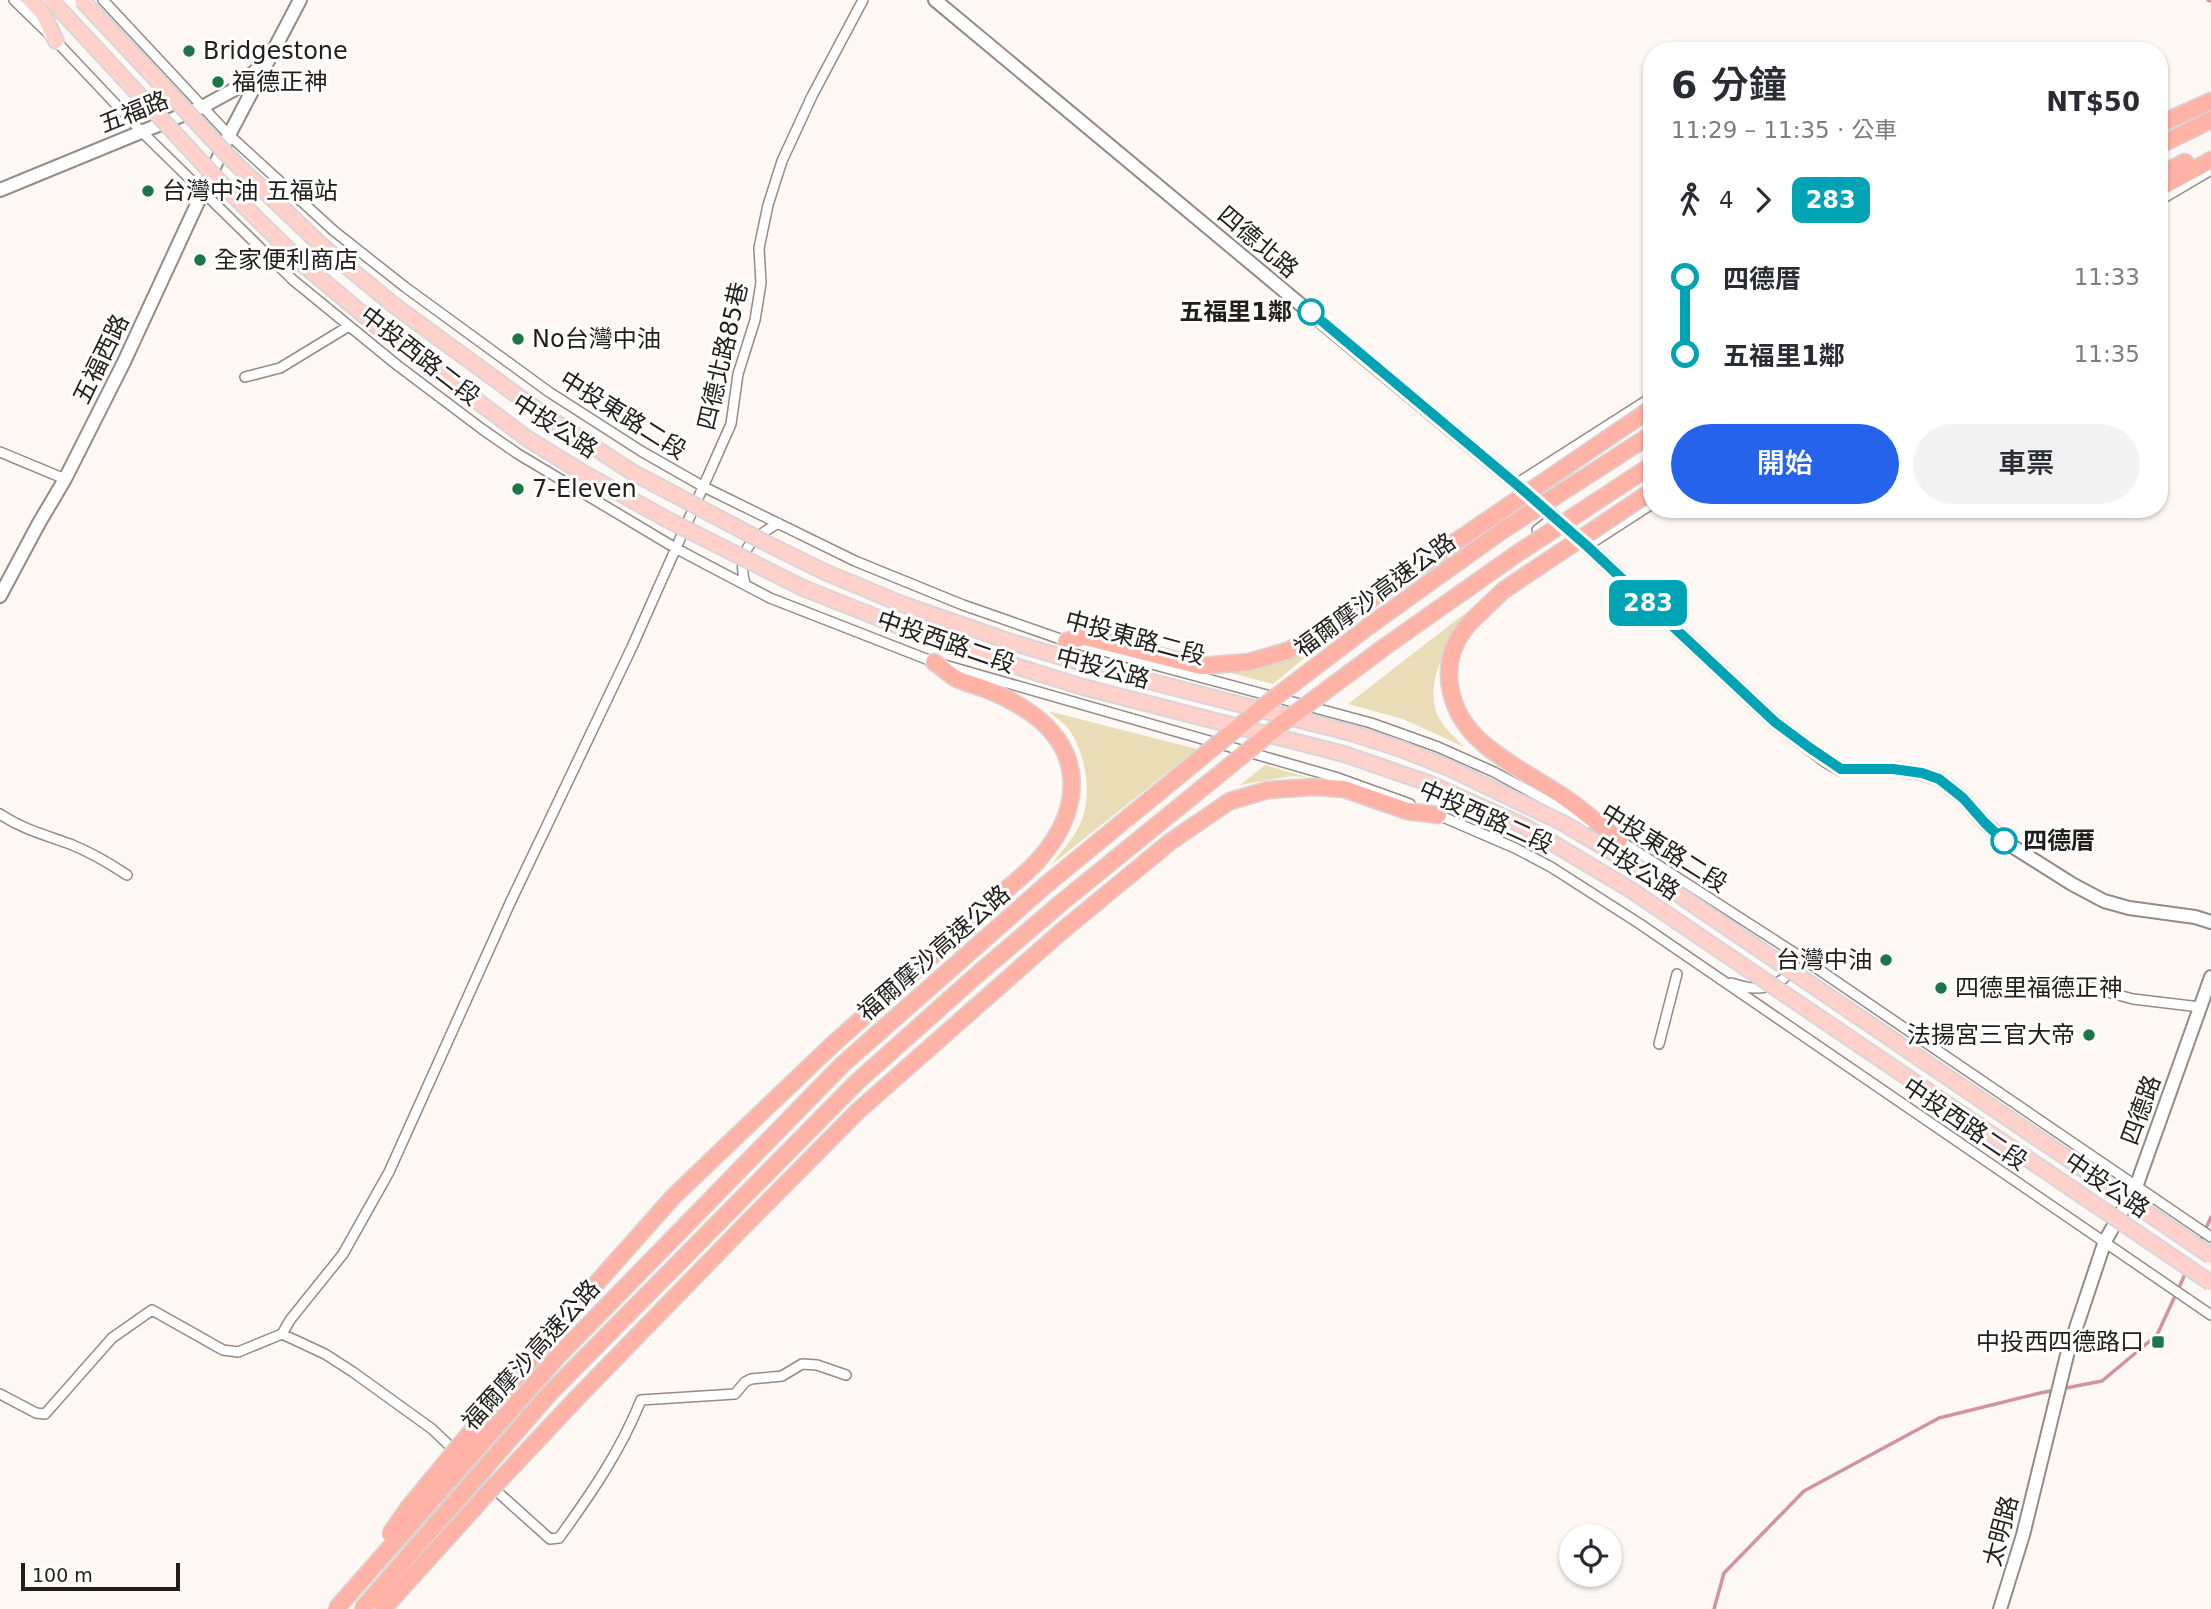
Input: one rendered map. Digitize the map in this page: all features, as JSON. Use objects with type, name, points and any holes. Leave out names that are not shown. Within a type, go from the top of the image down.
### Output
[{"type":"highway","points":[[2168,118],[2211,99]]},
{"type":"highway","points":[[2168,141],[2211,120]]},
{"type":"highway","points":[[2168,171],[2211,150]]},
{"type":"highway","points":[[2168,184],[2211,160]]},
{"type":"highway","points":[[1066,641],[1085,637],[1200,666],[1249,662],[1287,652],[1320,634],[1643,414]]},
{"type":"highway","name":"福爾摩沙高速公路","points":[[336,1609],[559,1355],[843,1064],[1047,884],[1264,706],[1500,532],[1643,439]]},
{"type":"highway","name":"福爾摩沙高速公路","points":[[362,1609],[550,1393],[857,1082],[979,973],[1281,724],[1385,646],[1518,553],[1643,471]]},
{"type":"highway","points":[[1619,840],[1565,798],[1497,755],[1471,731],[1451,698],[1448,672],[1450,659],[1464,630],[1504,590],[1643,497]]},
{"type":"highway","points":[[336,1609],[409,1507],[500,1394],[674,1196],[831,1046],[1040,859],[1059,834],[1070,804],[1070,767],[1057,735],[1040,719],[1006,698],[957,679],[933,662]]},
{"type":"highway","points":[[383,1609],[576,1399],[858,1111],[1051,940],[1170,842],[1230,801],[1268,790],[1343,789],[1408,811],[1438,815]]},
{"type":"main road","points":[[30,0],[43,14],[56,41]]},
{"type":"main road","name":"中投公路","points":[[51,0],[219,181],[304,265],[430,366],[528,439],[580,471],[668,520],[803,588],[944,645],[1083,687],[1354,757],[1428,783],[1524,826],[1631,890],[2211,1283]]},
{"type":"main road","name":"中投公路","points":[[82,0],[231,159],[322,246],[395,306],[540,412],[632,472],[778,549],[899,603],[1011,642],[1098,668],[1352,733],[1451,769],[1527,805],[1647,873],[2211,1256]]},
{"type":"street","name":"中投西路二段","points":[[14,0],[141,131],[293,280],[419,381],[518,454],[677,549],[770,598],[933,662],[1335,777],[1438,815],[1515,848],[1551,867],[1726,982],[2211,1315]]},
{"type":"street","name":"中投東路二段","points":[[103,0],[229,135],[334,232],[405,288],[549,392],[641,452],[855,561],[939,595],[1066,641],[1371,723],[1438,747],[1494,772],[1619,840],[1793,951],[2211,1237]]},
{"type":"street","name":"五福路","points":[[229,135],[300,0]]},
{"type":"street","name":"四德北路85巷","points":[[282,1334],[342,1254],[389,1172],[510,903],[677,549],[731,424],[738,374],[755,320],[761,283],[759,248],[768,205],[782,161],[818,84],[863,0]]},
{"type":"street","name":"四德北路","points":[[935,0],[1516,484],[1587,546],[1775,722],[1827,761],[1841,769],[1893,769],[1922,773],[1939,779],[1963,798],[2007,843],[2104,901],[2211,922]]},
{"type":"street","name":"五福路","points":[[0,190],[202,107],[237,88],[273,55]]},
{"type":"street","name":"五福西路","points":[[0,596],[65,479],[124,362],[229,135]]},
{"type":"street","points":[[2168,195],[2211,170]]},
{"type":"street","points":[[244,377],[280,368],[349,326]]},
{"type":"street","points":[[1516,484],[1643,403]]},
{"type":"street","points":[[0,452],[65,479]]},
{"type":"street","points":[[1587,546],[1643,510]]},
{"type":"street","points":[[1537,530],[1554,517]]},
{"type":"street","points":[[745,584],[741,562],[746,549],[758,536],[778,523]]},
{"type":"street","points":[[0,814],[39,835],[101,858],[127,875]]},
{"type":"street","points":[[1726,982],[1754,988],[1777,985],[1791,972],[1795,961],[1793,951]]},
{"type":"street","points":[[1659,1044],[1677,974]]},
{"type":"street","name":"四德路","points":[[2062,1372],[2105,1241],[2136,1187],[2211,977]]},
{"type":"street","points":[[2085,986],[2133,999],[2200,1007]]},
{"type":"street","points":[[0,1394],[36,1413],[45,1414],[112,1338],[152,1310],[223,1350],[238,1352],[282,1334],[326,1354],[432,1429],[550,1539],[556,1539],[591,1493],[627,1434],[641,1400],[735,1394],[751,1379],[782,1376],[802,1364],[817,1365],[846,1375]]},
{"type":"street","name":"太明路","points":[[2000,1609],[2023,1535],[2062,1372]]},
{"type":"shaded area","points":[[1473,607],[1449,644],[1436,674],[1434,689],[1434,704],[1439,718],[1464,747],[1403,719],[1348,704]]},
{"type":"shaded area","points":[[1320,645],[1273,684],[1227,672],[1275,662]]},
{"type":"shaded area","points":[[1048,711],[1197,749],[1051,865],[1080,824],[1087,790],[1084,766],[1077,744],[1067,728]]},
{"type":"shaded area","points":[[1265,765],[1310,778],[1292,776],[1240,785]]},
{"type":"waterway","points":[[2199,1244],[2211,1217]]},
{"type":"waterway","points":[[1714,1609],[1724,1573],[1804,1491],[1939,1418],[2102,1381],[2157,1335],[2187,1270]]},
{"type":"bus line","name":"283","points":[[1311,312],[1587,546],[1775,722],[1841,769],[1893,769],[1922,773],[1939,779],[1963,798],[2004,841]]},
{"type":"place","name":"Bridgestone","points":[[189,51]]},
{"type":"place","name":"福德正神","points":[[218,82]]},
{"type":"place","name":"台灣中油 五福站","points":[[148,191]]},
{"type":"place","name":"全家便利商店","points":[[200,260]]},
{"type":"place","name":"五福里1鄰","points":[[1311,312]]},
{"type":"place","name":"No台灣中油","points":[[518,339]]},
{"type":"place","name":"7-Eleven","points":[[518,489]]},
{"type":"place","name":"四德厝","points":[[2004,841]]},
{"type":"place","name":"台灣中油","points":[[1886,960]]},
{"type":"place","name":"四德里福德正神","points":[[1941,988]]},
{"type":"place","name":"法揚宮三官大帝","points":[[2089,1035]]},
{"type":"place","name":"中投西四德路口","points":[[2158,1342]]}]
